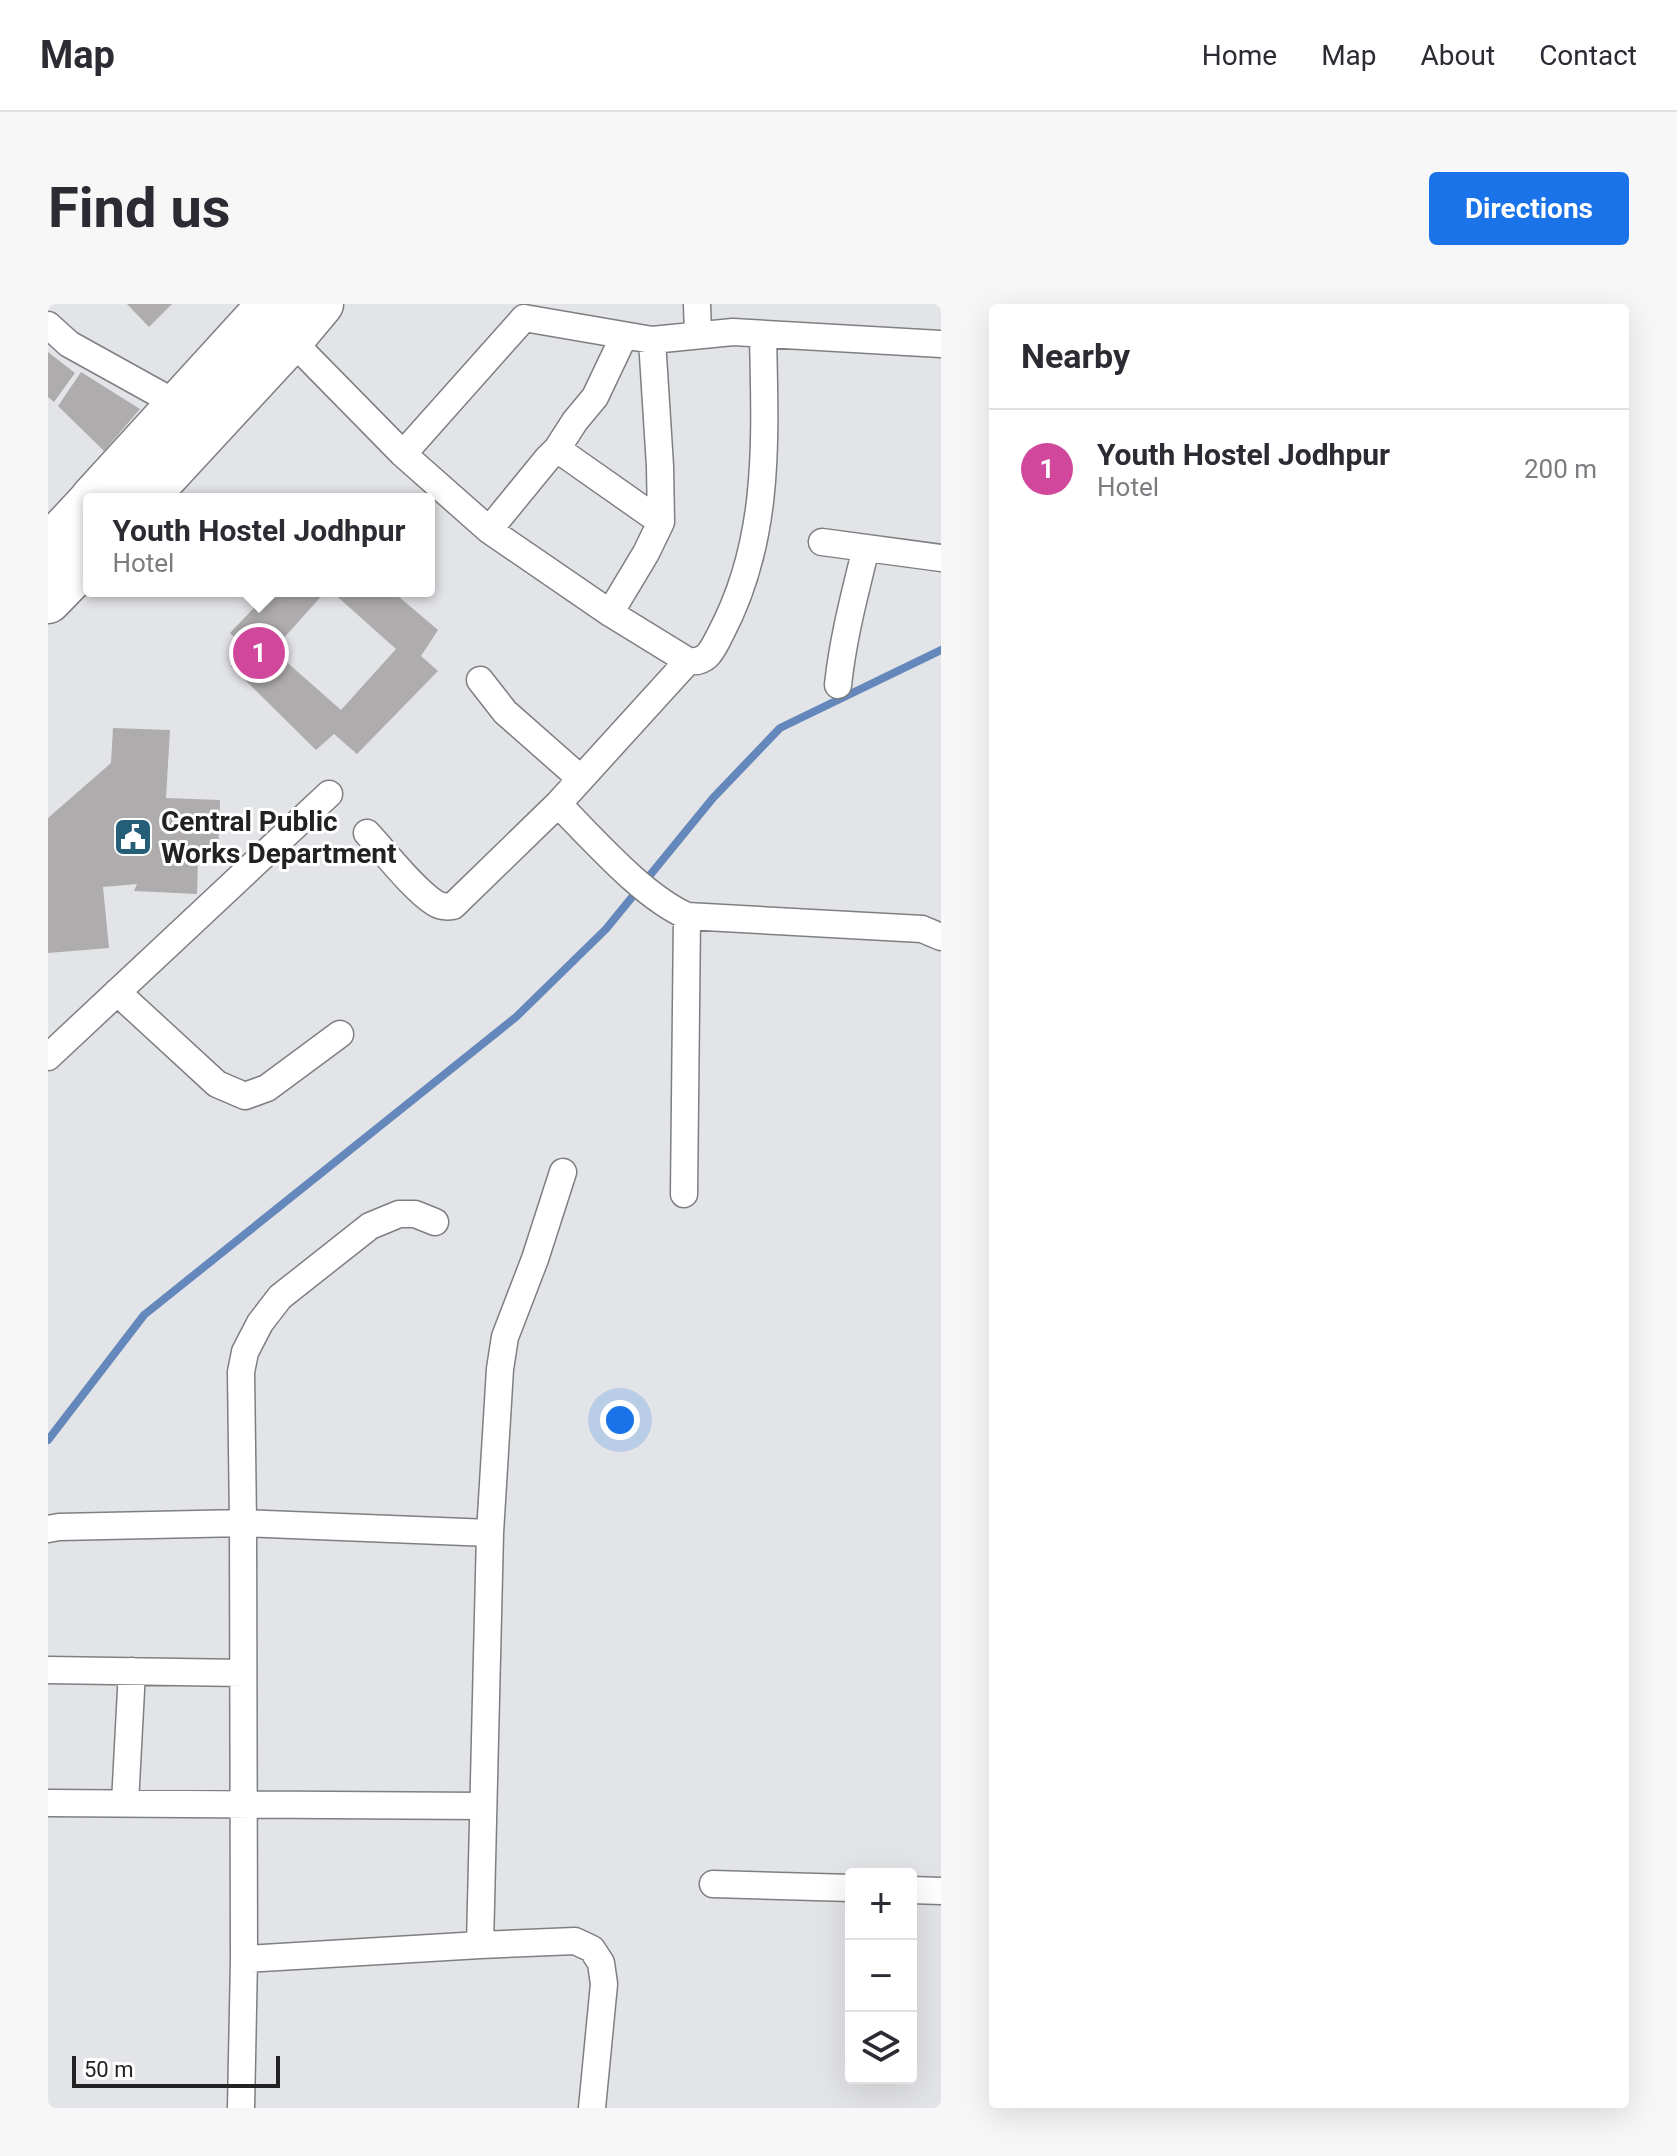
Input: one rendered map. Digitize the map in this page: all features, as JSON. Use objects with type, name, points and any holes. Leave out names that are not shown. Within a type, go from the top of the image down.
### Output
[{"type":"highway","points":[[101,493],[194,417],[280,322],[321,304]]},
{"type":"highway","points":[[148,493],[194,417]]},
{"type":"highway","points":[[48,547],[83,510]]},
{"type":"highway","points":[[48,601],[83,565]]},
{"type":"street","points":[[697,304],[698,335]]},
{"type":"street","points":[[403,454],[531,311],[624,336],[652,340],[733,332],[941,344]]},
{"type":"street","points":[[280,322],[403,454],[489,530],[610,613],[688,661],[697,662],[708,656],[733,609],[749,568],[761,503],[765,445],[763,335]]},
{"type":"street","points":[[48,325],[69,344],[194,417]]},
{"type":"street","points":[[489,530],[557,449],[595,397],[624,336]]},
{"type":"street","points":[[610,613],[661,522],[652,340]]},
{"type":"street","points":[[557,449],[661,522]]},
{"type":"street","points":[[822,542],[941,558]]},
{"type":"street","points":[[838,685],[849,615],[866,548]]},
{"type":"street","points":[[367,833],[435,903],[453,906],[558,804],[688,661]]},
{"type":"street","points":[[480,680],[505,712],[581,779]]},
{"type":"street","points":[[48,1057],[329,794]]},
{"type":"street","points":[[558,804],[631,876],[680,913],[935,929]]},
{"type":"street","points":[[680,913],[684,1194]]},
{"type":"street","points":[[117,992],[217,1084],[245,1096],[267,1088],[340,1034]]},
{"type":"street","points":[[480,1945],[490,1533],[500,1369],[505,1337],[535,1259],[563,1172]]},
{"type":"street","points":[[241,2108],[244,1804],[241,1372],[245,1352],[260,1323],[280,1297],[370,1226],[399,1214],[415,1214],[435,1222]]},
{"type":"street","points":[[48,1529],[243,1523],[490,1533]]},
{"type":"street","points":[[48,1670],[243,1673]]},
{"type":"street","points":[[125,1803],[132,1671]]},
{"type":"street","points":[[48,1803],[483,1806]]},
{"type":"street","points":[[713,1884],[845,1888]]},
{"type":"street","points":[[917,1890],[941,1891]]},
{"type":"street","points":[[244,1959],[575,1941],[592,1949],[601,1963],[604,1984],[592,2108]]},
{"type":"building","points":[[127,304],[172,304],[149,327]]},
{"type":"building","points":[[48,352],[75,373],[54,402],[48,397]]},
{"type":"building","points":[[81,372],[140,409],[104,451],[58,406]]},
{"type":"building","points":[[264,597],[321,597],[273,650],[341,710],[396,649],[338,597],[399,597],[438,630],[421,656],[438,671],[357,754],[334,734],[316,750],[231,666],[246,648],[230,633]]},
{"type":"building","name":"Central Public Works Department","points":[[113,728],[170,730],[166,798],[220,800],[218,857],[198,856],[197,894],[134,891],[137,884],[103,887],[109,948],[48,953],[48,818],[111,763]]},
{"type":"waterway","points":[[48,1440],[144,1315],[516,1017],[606,929],[713,798],[780,728],[941,650]]},
{"type":"place","name":"Youth Hostel Jodhpur","points":[[259,653]]},
{"type":"place","name":"Central Public Works Department","points":[[133,837]]}]
